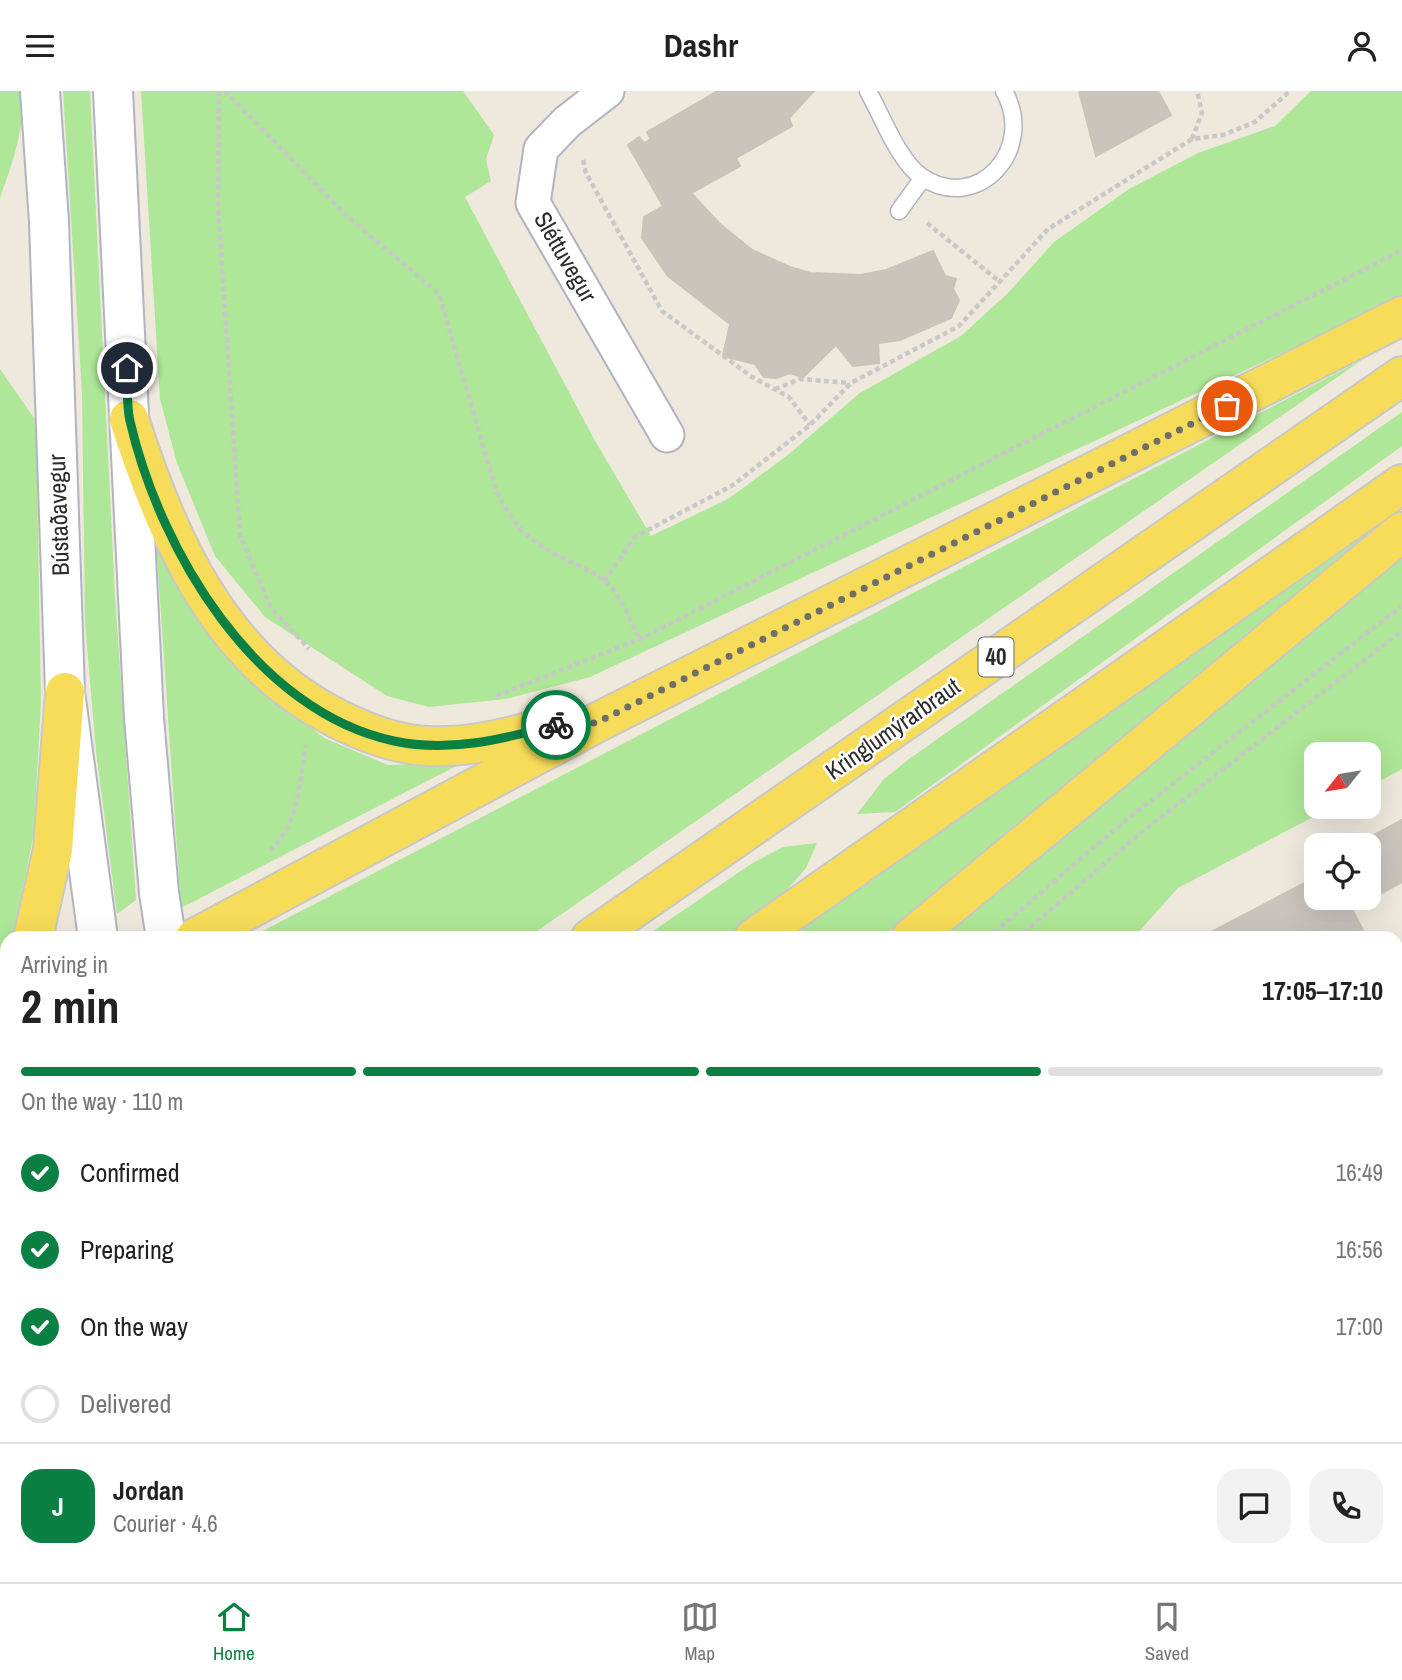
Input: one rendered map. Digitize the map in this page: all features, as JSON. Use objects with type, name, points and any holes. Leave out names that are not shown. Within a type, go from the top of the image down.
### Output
[{"type":"main road","name":"Bústaðavegur","points":[[40,91],[49,222],[65,692],[96,931]]},
{"type":"main road","points":[[113,91],[144,718],[159,893],[165,931]]},
{"type":"main road","points":[[208,931],[596,723],[1402,316]]},
{"type":"main road","name":"Kringlumýrarbraut","points":[[601,931],[1402,376]]},
{"type":"main road","points":[[129,419],[152,492],[214,612],[275,679],[320,711],[358,730],[393,741],[427,746],[474,743],[566,723],[596,723]]},
{"type":"main road","points":[[764,931],[1402,484]]},
{"type":"main road","points":[[919,931],[1402,532]]},
{"type":"main road","points":[[35,931],[53,849],[65,692]]},
{"type":"street","name":"Sléttuvegur","points":[[607,91],[567,121],[541,149],[533,203],[667,435]]},
{"type":"lane","points":[[868,91],[910,166],[923,178],[940,185],[958,187],[975,183],[1003,164],[1015,136],[1012,105],[1004,91]]},
{"type":"lane","points":[[901,208],[923,178]]},
{"type":"path","points":[[219,91],[218,206],[240,535],[271,608],[313,653]]},
{"type":"path","points":[[225,91],[346,215],[439,294],[496,490],[508,515],[526,536],[612,588],[640,639]]},
{"type":"path","points":[[1192,139],[1202,113],[1197,91]]},
{"type":"path","points":[[604,581],[635,537],[733,485],[810,425],[851,383],[959,326],[1048,229],[1192,139],[1223,135],[1255,122],[1290,91]]},
{"type":"path","points":[[584,151],[586,173],[662,311],[752,377],[789,397],[810,425]]},
{"type":"path","points":[[901,208],[1000,282]]},
{"type":"path","points":[[492,698],[640,639],[1402,250]]},
{"type":"path","points":[[775,389],[800,379],[851,383]]},
{"type":"path","points":[[996,931],[1121,824],[1402,606]]},
{"type":"path","points":[[1025,931],[1142,832],[1402,631]]},
{"type":"path","points":[[265,854],[289,823],[300,793],[306,741]]},
{"type":"green space","points":[[0,91],[22,91],[23,105],[17,145],[0,198]]},
{"type":"green space","points":[[63,91],[90,91],[115,596],[136,900],[117,914],[96,751],[85,624],[82,393]]},
{"type":"green space","points":[[141,91],[463,91],[494,135],[486,159],[491,181],[465,197],[594,439],[651,536],[728,499],[789,454],[860,393],[961,336],[1008,293],[1054,242],[1129,189],[1198,153],[1275,126],[1311,91],[1402,91],[1402,297],[590,677],[506,699],[429,707],[387,696],[265,617],[215,556],[177,463],[160,399]]},
{"type":"green space","points":[[1362,360],[537,931],[262,931]]},
{"type":"green space","points":[[0,369],[36,421],[41,701],[34,833],[14,931],[0,931]]},
{"type":"green space","points":[[1402,412],[1402,446],[895,812],[857,814],[884,779],[909,759]]},
{"type":"green space","points":[[1402,506],[889,931],[798,931]]},
{"type":"green space","points":[[156,541],[252,681],[324,738],[388,765],[462,763],[181,908]]},
{"type":"green space","points":[[1402,555],[1402,769],[1381,780],[1381,742],[1304,742],[1304,819],[1309,819],[1178,888],[1139,931],[945,931]]},
{"type":"green space","points":[[817,843],[806,868],[776,903],[736,931],[653,931],[751,864],[783,847]]},
{"type":"building","points":[[718,91],[814,91],[789,118],[792,126],[736,158],[740,166],[691,193],[720,224],[752,250],[810,273],[861,275],[886,270],[933,251],[945,276],[956,279],[953,289],[959,300],[951,318],[900,340],[878,343],[879,363],[853,366],[836,345],[803,377],[790,373],[776,378],[764,377],[755,364],[723,356],[730,324],[668,276],[642,238],[644,217],[663,206],[628,145],[639,137],[644,143],[651,139],[647,132]]},
{"type":"building","points":[[1079,91],[1158,91],[1171,115],[1096,156]]},
{"type":"building","points":[[1402,820],[1402,882],[1381,893],[1381,833],[1378,833]]},
{"type":"building","points":[[1304,883],[1304,910],[1353,910],[1363,931],[1213,931]]},
{"type":"way so far","points":[[556,725],[596,723],[1227,406]]},
{"type":"route","points":[[127,368],[129,419],[152,492],[182,555],[214,612],[275,679],[320,711],[358,730],[393,741],[427,746],[463,745],[506,738],[556,725]]}]
